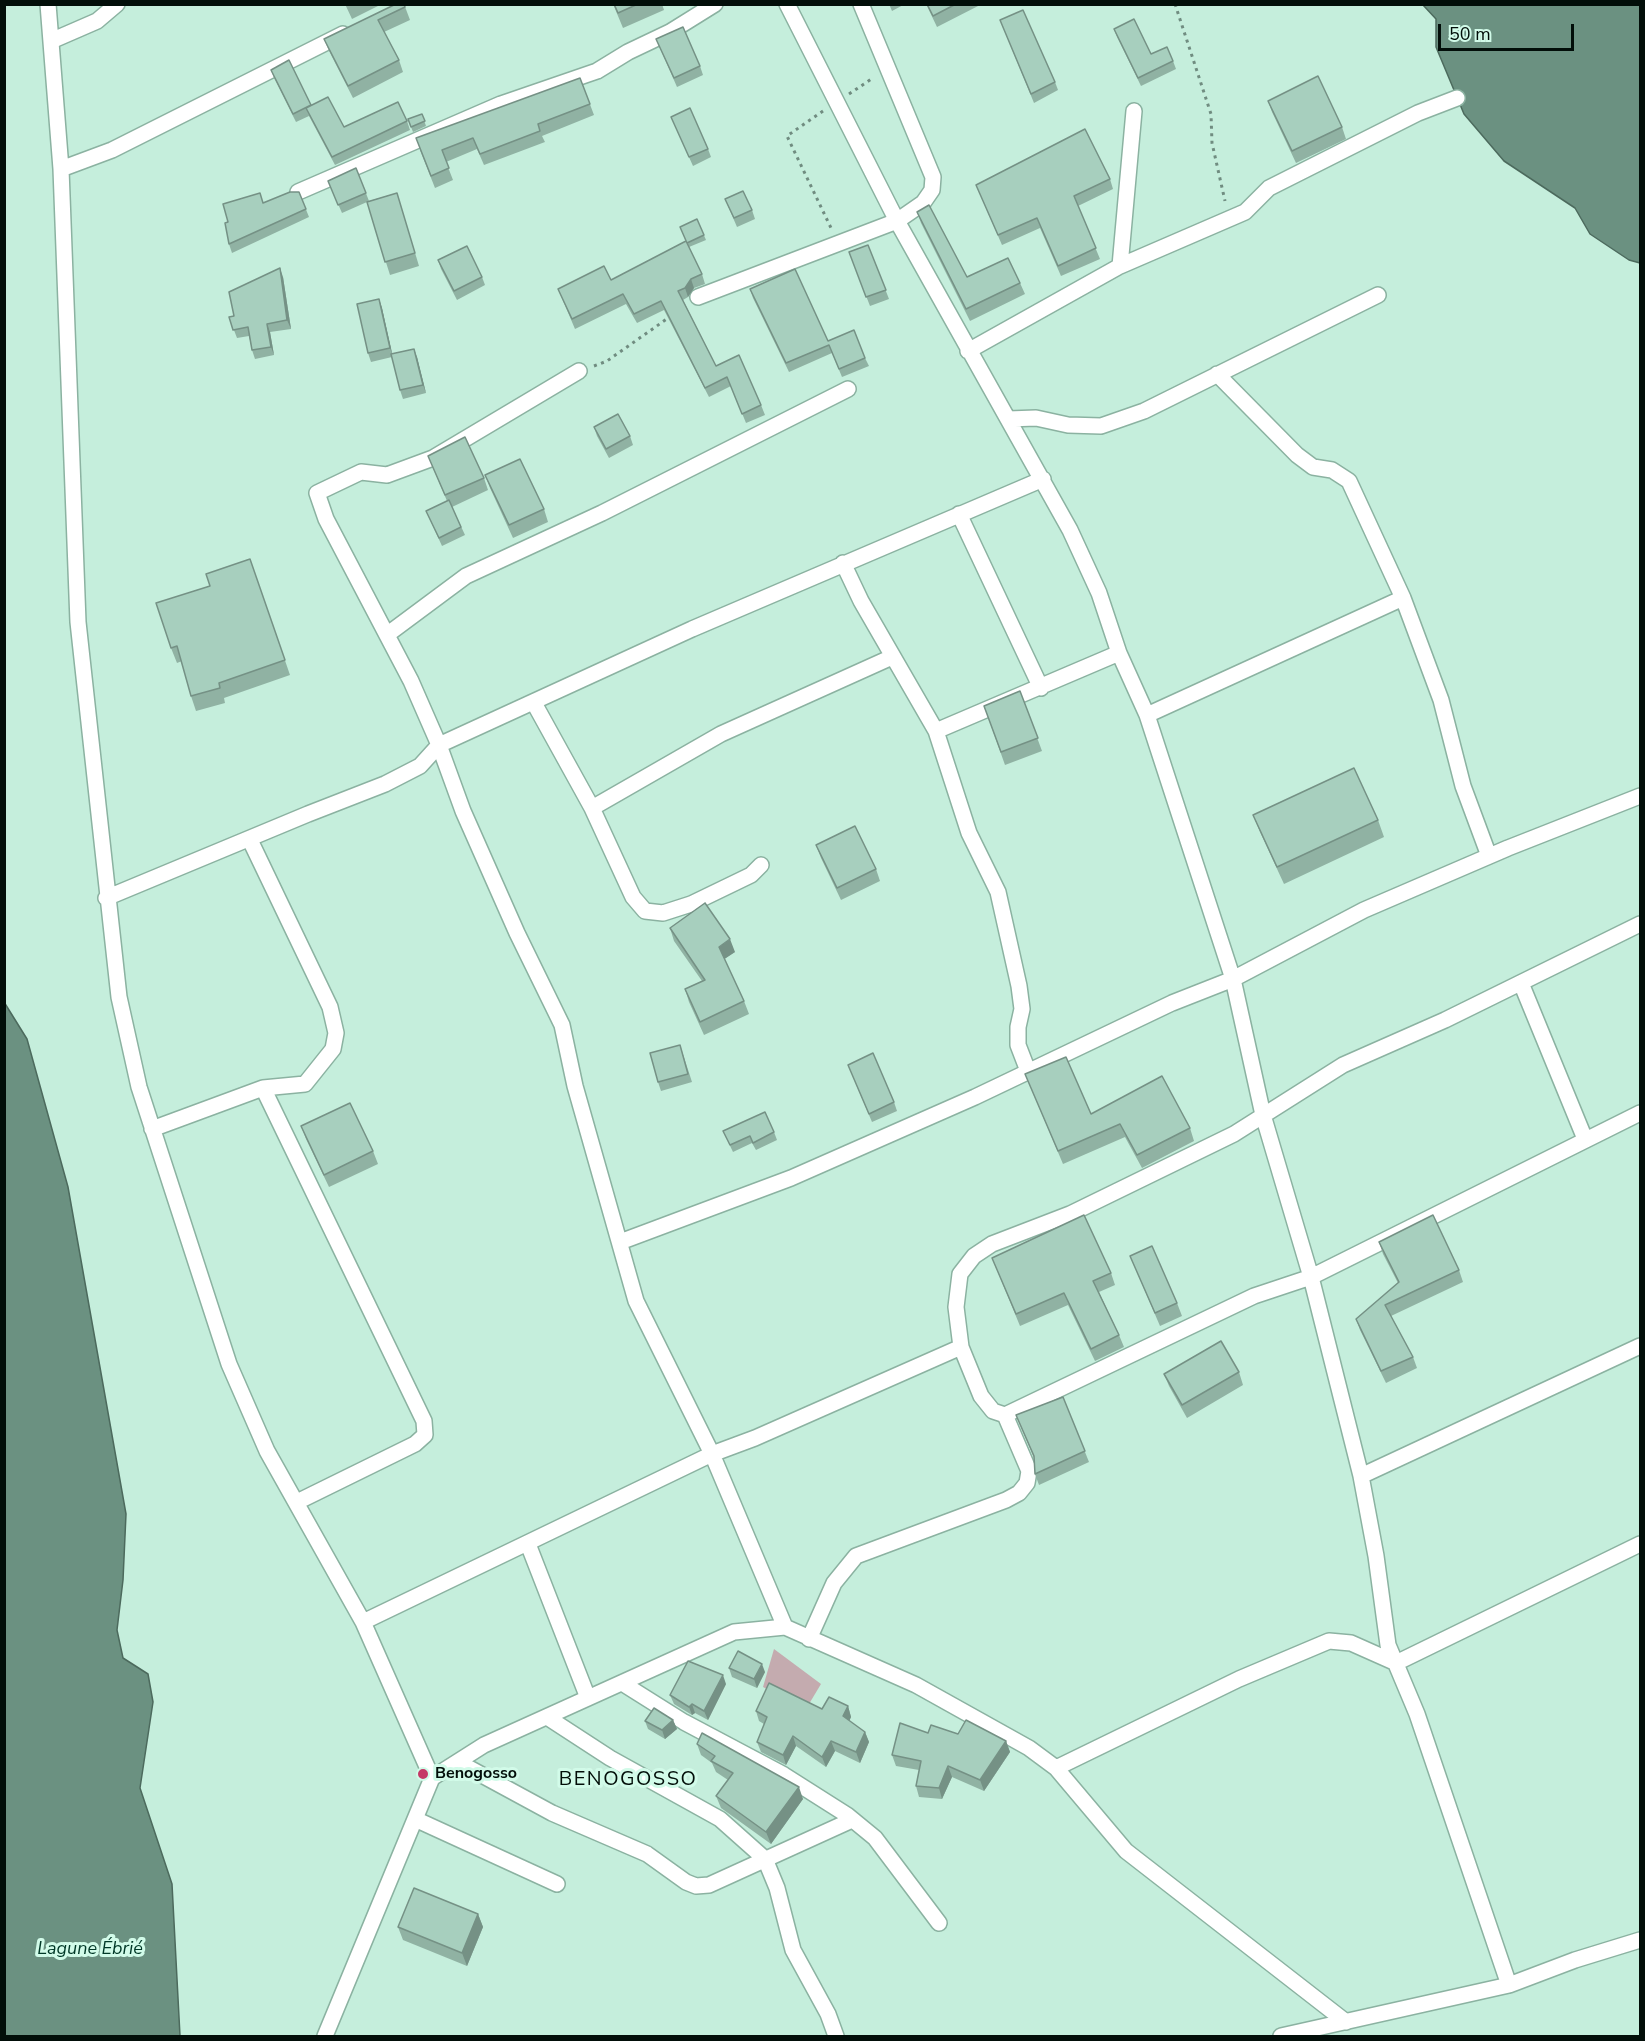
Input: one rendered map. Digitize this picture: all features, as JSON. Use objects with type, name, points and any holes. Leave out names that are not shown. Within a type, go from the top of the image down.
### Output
[{"type":"street","points":[[48,4],[61,169],[78,622],[106,898],[119,997],[139,1087],[229,1364],[267,1451],[363,1622],[432,1778]]},
{"type":"street","points":[[51,41],[97,21],[117,4]]},
{"type":"street","points":[[298,192],[501,104],[597,71],[628,51],[670,32],[715,4]]},
{"type":"street","points":[[787,4],[897,221],[968,351],[1043,480],[1099,593],[1119,653],[1147,715],[1233,980],[1263,1115],[1311,1277],[1360,1476],[1376,1556],[1385,1630],[1417,1714],[1509,1985]]},
{"type":"street","points":[[698,297],[897,221],[923,203],[932,190],[933,177],[861,4]]},
{"type":"street","points":[[61,169],[112,150],[291,58],[355,28]]},
{"type":"street","points":[[968,351],[1120,266],[1245,212],[1269,188],[1418,113],[1456,98]]},
{"type":"street","points":[[1120,266],[1134,111]]},
{"type":"street","points":[[1008,420],[1036,418],[1068,425],[1101,426],[1144,411],[1377,295]]},
{"type":"street","points":[[579,371],[433,458],[387,475],[361,472],[317,493],[326,519],[388,634],[439,745],[463,811],[562,1025],[575,1086],[636,1301],[712,1454],[785,1627]]},
{"type":"street","points":[[1217,374],[1298,455],[1313,467],[1332,470],[1349,481],[1403,598],[1441,700],[1463,786],[1490,856]]},
{"type":"street","points":[[388,634],[466,576],[602,513],[848,388]]},
{"type":"street","points":[[106,898],[385,784],[420,766],[439,745],[692,629],[1043,480]]},
{"type":"street","points":[[959,514],[1041,688]]},
{"type":"street","points":[[843,563],[861,601],[936,731],[969,833],[998,892],[1019,986],[1022,1009],[1018,1027],[1018,1045],[1028,1071]]},
{"type":"street","points":[[1147,715],[1403,598]]},
{"type":"street","points":[[936,731],[1119,653]]},
{"type":"street","points":[[592,808],[721,734],[892,657]]},
{"type":"street","points":[[534,703],[592,808],[633,897],[645,911],[663,913],[691,904],[751,875],[761,865]]},
{"type":"street","points":[[620,1242],[790,1178],[1028,1071],[1172,1003],[1233,980],[1364,910],[1490,856],[1641,796]]},
{"type":"street","points":[[152,1129],[263,1088],[305,1084],[333,1049],[336,1033],[330,1007],[250,840]]},
{"type":"street","points":[[809,1639],[834,1583],[856,1556],[1019,1493],[1027,1483],[1029,1471],[1005,1415],[993,1410],[981,1396],[961,1347],[956,1307],[960,1274],[974,1256],[992,1245],[1070,1214],[1234,1134],[1342,1065],[1521,983],[1641,924]]},
{"type":"street","points":[[1521,983],[1585,1139]]},
{"type":"street","points":[[263,1088],[424,1421],[425,1435],[415,1444],[297,1502]]},
{"type":"street","points":[[1005,1415],[1254,1296],[1311,1277],[1641,1113]]},
{"type":"street","points":[[363,1622],[712,1454],[755,1438],[961,1347]]},
{"type":"street","points":[[1360,1476],[1640,1349]]},
{"type":"street","points":[[528,1544],[588,1698]]},
{"type":"street","points":[[1056,1768],[1239,1679],[1329,1641],[1351,1643],[1396,1663],[1641,1544]]},
{"type":"street","points":[[325,2037],[432,1778],[484,1745],[734,1632],[785,1627],[957,1706],[1029,1748],[1056,1768],[1126,1851],[1346,2022]]},
{"type":"street","points":[[622,1683],[684,1722],[784,1775],[852,1820],[875,1838],[939,1923]]},
{"type":"street","points":[[547,1717],[610,1758],[720,1819],[765,1859],[777,1888],[793,1950],[828,2014],[836,2037]]},
{"type":"street","points":[[458,1762],[552,1813],[647,1854],[686,1882],[696,1886],[709,1885],[852,1820]]},
{"type":"street","points":[[415,1819],[557,1884]]},
{"type":"street","points":[[1281,2037],[1509,1985],[1575,1960],[1641,1940]]},
{"type":"path","points":[[1175,4],[1211,114],[1212,143],[1226,200],[1216,206]]},
{"type":"path","points":[[787,135],[838,242]]},
{"type":"path","points":[[579,371],[608,361],[698,297]]},
{"type":"shaded area","points":[[774,1649],[821,1684],[806,1709],[763,1687]]},
{"type":"water","points":[[1423,5],[1640,5],[1640,263],[1629,260],[1590,234],[1575,208],[1504,161],[1464,114],[1436,47],[1436,19]]},
{"type":"water","name":"Lagune Ébrié","points":[[4,1002],[27,1039],[68,1187],[126,1514],[123,1580],[117,1630],[123,1658],[148,1674],[153,1702],[140,1788],[172,1884],[180,2036],[5,2036]]},
{"type":"building","points":[[396,4],[404,4],[405,7],[378,20],[399,60],[348,86],[324,39]]},
{"type":"building","points":[[614,4],[638,4],[618,13]]},
{"type":"building","points":[[927,4],[956,4],[933,16]]},
{"type":"building","points":[[1023,10],[1055,82],[1031,94],[1000,20]]},
{"type":"building","points":[[1134,19],[1151,54],[1167,47],[1173,61],[1138,78],[1114,29]]},
{"type":"building","points":[[683,27],[700,66],[674,78],[656,39]]},
{"type":"building","points":[[289,60],[311,105],[293,114],[271,70]]},
{"type":"building","points":[[1318,76],[1342,127],[1292,151],[1268,101]]},
{"type":"building","points":[[580,78],[590,104],[538,124],[540,131],[480,154],[473,138],[442,150],[449,168],[431,176],[416,138]]},
{"type":"building","points":[[328,97],[344,127],[398,102],[407,121],[332,157],[306,108]]},
{"type":"building","points":[[690,108],[708,149],[689,157],[671,117]]},
{"type":"building","points":[[422,114],[425,121],[411,127],[408,119]]},
{"type":"building","points":[[1085,129],[1110,179],[1074,196],[1096,248],[1058,266],[1037,218],[998,235],[976,185]]},
{"type":"building","points":[[356,168],[366,193],[338,205],[328,181]]},
{"type":"building","points":[[743,191],[752,210],[734,218],[725,199]]},
{"type":"building","points":[[290,192],[299,192],[306,209],[229,244],[225,223],[228,222],[223,204],[260,193],[263,203]]},
{"type":"building","points":[[397,193],[415,253],[385,262],[367,202]]},
{"type":"building","points":[[929,205],[967,277],[1008,258],[1020,283],[966,309],[917,212]]},
{"type":"building","points":[[697,219],[704,235],[687,243],[680,227]]},
{"type":"building","points":[[686,241],[702,274],[691,279],[685,288],[678,291],[716,366],[739,355],[761,405],[742,414],[727,377],[705,388],[661,301],[634,314],[623,294],[572,319],[558,289],[604,266],[611,280]]},
{"type":"building","points":[[868,245],[886,290],[866,297],[849,252]]},
{"type":"building","points":[[467,246],[482,277],[454,291],[438,260]]},
{"type":"building","points":[[280,268],[287,320],[267,324],[271,347],[252,350],[248,327],[233,330],[229,317],[234,316],[229,292]]},
{"type":"building","points":[[795,269],[828,341],[854,330],[865,358],[839,369],[829,345],[786,363],[750,289]]},
{"type":"building","points":[[379,299],[390,348],[368,353],[357,304]]},
{"type":"building","points":[[414,349],[423,385],[400,390],[391,354]]},
{"type":"building","points":[[618,414],[630,436],[606,449],[594,427]]},
{"type":"building","points":[[465,437],[484,478],[445,495],[428,456]]},
{"type":"building","points":[[520,459],[544,509],[509,525],[485,475]]},
{"type":"building","points":[[449,500],[461,527],[439,538],[426,511]]},
{"type":"building","points":[[250,559],[285,660],[219,683],[220,688],[191,696],[177,646],[171,648],[156,603],[210,586],[206,574]]},
{"type":"building","points":[[1020,691],[1038,738],[1001,752],[984,706]]},
{"type":"building","points":[[1354,768],[1378,820],[1277,867],[1253,815]]},
{"type":"building","points":[[855,826],[876,869],[837,888],[816,845]]},
{"type":"building","points":[[705,903],[730,939],[719,947],[744,1001],[700,1022],[685,989],[705,980],[670,928]]},
{"type":"building","points":[[680,1045],[688,1074],[658,1082],[650,1053]]},
{"type":"building","points":[[873,1053],[894,1102],[869,1114],[848,1065]]},
{"type":"building","points":[[1066,1057],[1091,1114],[1162,1076],[1190,1128],[1137,1155],[1120,1124],[1058,1151],[1025,1074]]},
{"type":"building","points":[[350,1103],[373,1151],[324,1175],[301,1126]]},
{"type":"building","points":[[765,1112],[774,1132],[753,1143],[750,1136],[730,1145],[723,1131]]},
{"type":"building","points":[[1084,1215],[1111,1273],[1093,1281],[1119,1335],[1091,1349],[1064,1293],[1016,1314],[992,1258]]},
{"type":"building","points":[[1433,1215],[1459,1270],[1385,1305],[1413,1357],[1381,1371],[1356,1319],[1399,1282],[1379,1242]]},
{"type":"building","points":[[1152,1246],[1177,1303],[1155,1313],[1130,1256]]},
{"type":"building","points":[[1221,1341],[1239,1372],[1182,1405],[1164,1374]]},
{"type":"building","points":[[1063,1397],[1085,1451],[1035,1474],[1034,1456],[1016,1415]]},
{"type":"building","points":[[738,1651],[762,1664],[754,1679],[729,1668]]},
{"type":"building","points":[[688,1661],[723,1675],[704,1711],[692,1704],[689,1707],[670,1695]]},
{"type":"building","points":[[769,1683],[822,1709],[829,1697],[848,1706],[843,1716],[865,1732],[856,1752],[831,1741],[822,1757],[793,1736],[783,1755],[757,1742],[767,1717],[756,1711]]},
{"type":"building","points":[[654,1708],[673,1720],[662,1730],[645,1721]]},
{"type":"building","points":[[966,1720],[1006,1741],[980,1780],[948,1766],[939,1788],[916,1786],[921,1761],[892,1755],[900,1723],[928,1733],[931,1725],[958,1734]]},
{"type":"building","points":[[702,1733],[799,1787],[766,1832],[716,1796],[733,1773],[711,1761],[715,1756],[697,1744]]},
{"type":"building","points":[[414,1888],[478,1914],[462,1953],[398,1927]]},
{"type":"place","name":"Benogosso","points":[[423,1774]]},
{"type":"district","name":"BENOGOSSO","points":[[628,1780]]}]
